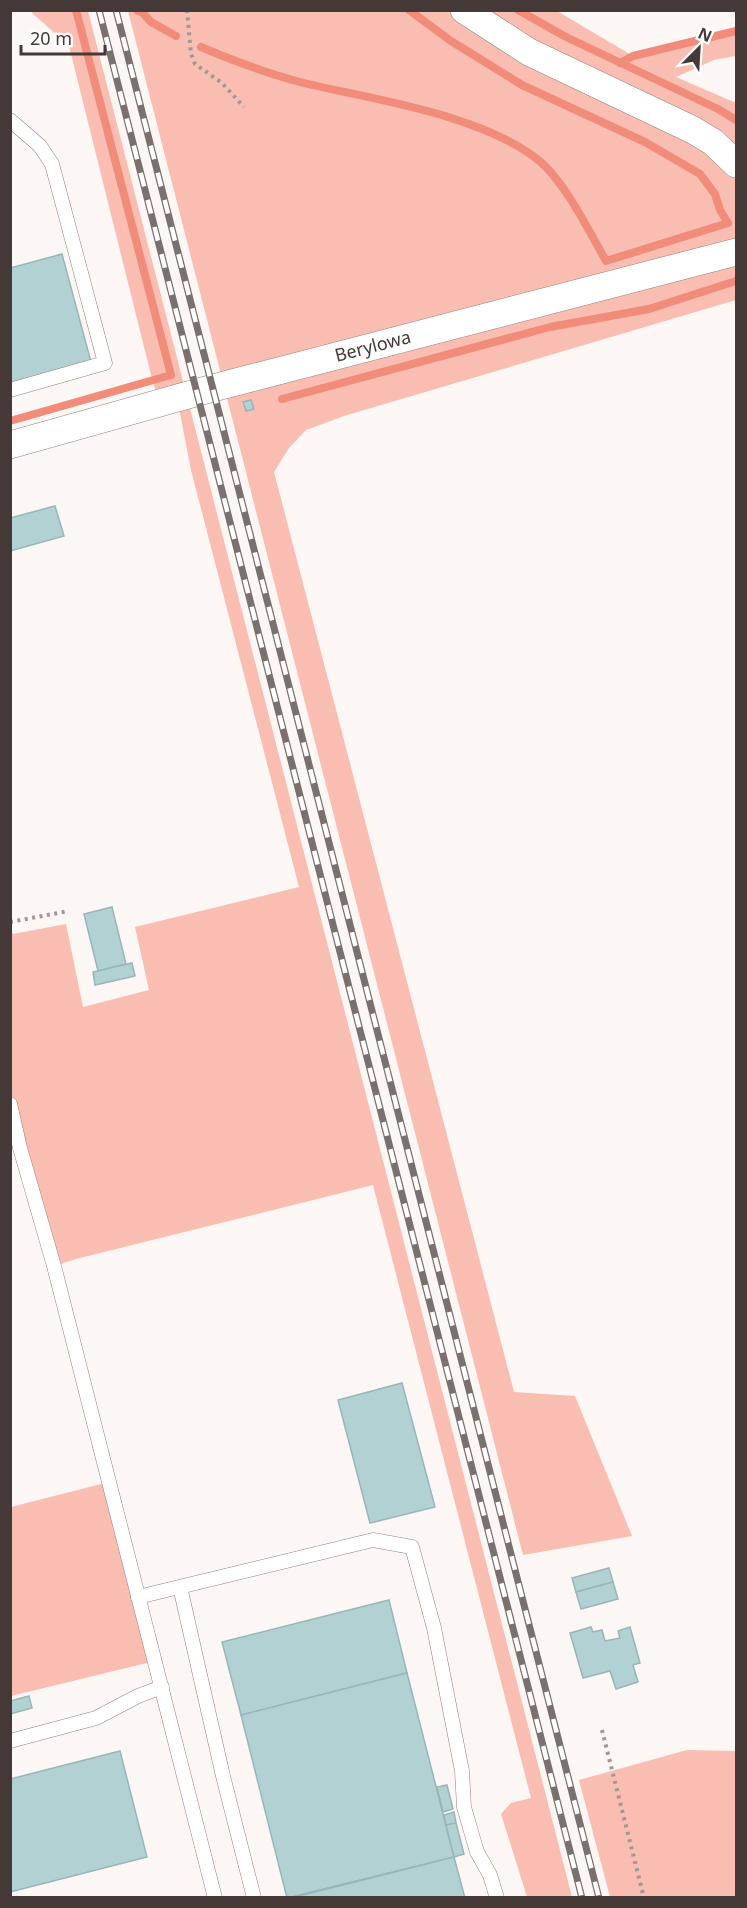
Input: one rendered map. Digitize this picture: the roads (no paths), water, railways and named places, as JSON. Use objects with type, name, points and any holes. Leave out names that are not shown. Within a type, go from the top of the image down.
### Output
[{"type":"street","points":[[464,10],[530,52],[693,130],[719,148],[736,164]]},
{"type":"street","name":"Berylowa","points":[[10,445],[213,388],[736,252]]},
{"type":"lane","points":[[10,120],[40,146],[52,164],[105,363],[10,390]]},
{"type":"lane","points":[[10,1104],[20,1148],[54,1266],[215,1898]]},
{"type":"lane","points":[[138,1598],[373,1540],[412,1547],[434,1628],[462,1771],[464,1807],[477,1852],[490,1875],[497,1898]]},
{"type":"lane","points":[[180,1587],[223,1776],[254,1898]]},
{"type":"lane","points":[[10,1741],[96,1718],[138,1696],[162,1687]]},
{"type":"waterway","points":[[10,421],[171,375],[76,10]]},
{"type":"waterway","points":[[201,47],[252,67],[304,83],[425,110],[486,131],[513,144],[537,159],[557,180],[606,261],[728,223],[720,210],[715,194],[700,174],[645,142],[522,85],[451,41],[409,10]]},
{"type":"waterway","points":[[518,10],[566,37],[718,109],[736,120]]},
{"type":"waterway","points":[[138,11],[142,12],[151,22],[176,36]]},
{"type":"waterway","points":[[620,63],[633,56],[736,31]]},
{"type":"waterway","points":[[282,399],[550,327],[649,309],[736,281]]},
{"type":"railway","points":[[99,10],[582,1898]]},
{"type":"railway","points":[[116,10],[599,1898]]}]
